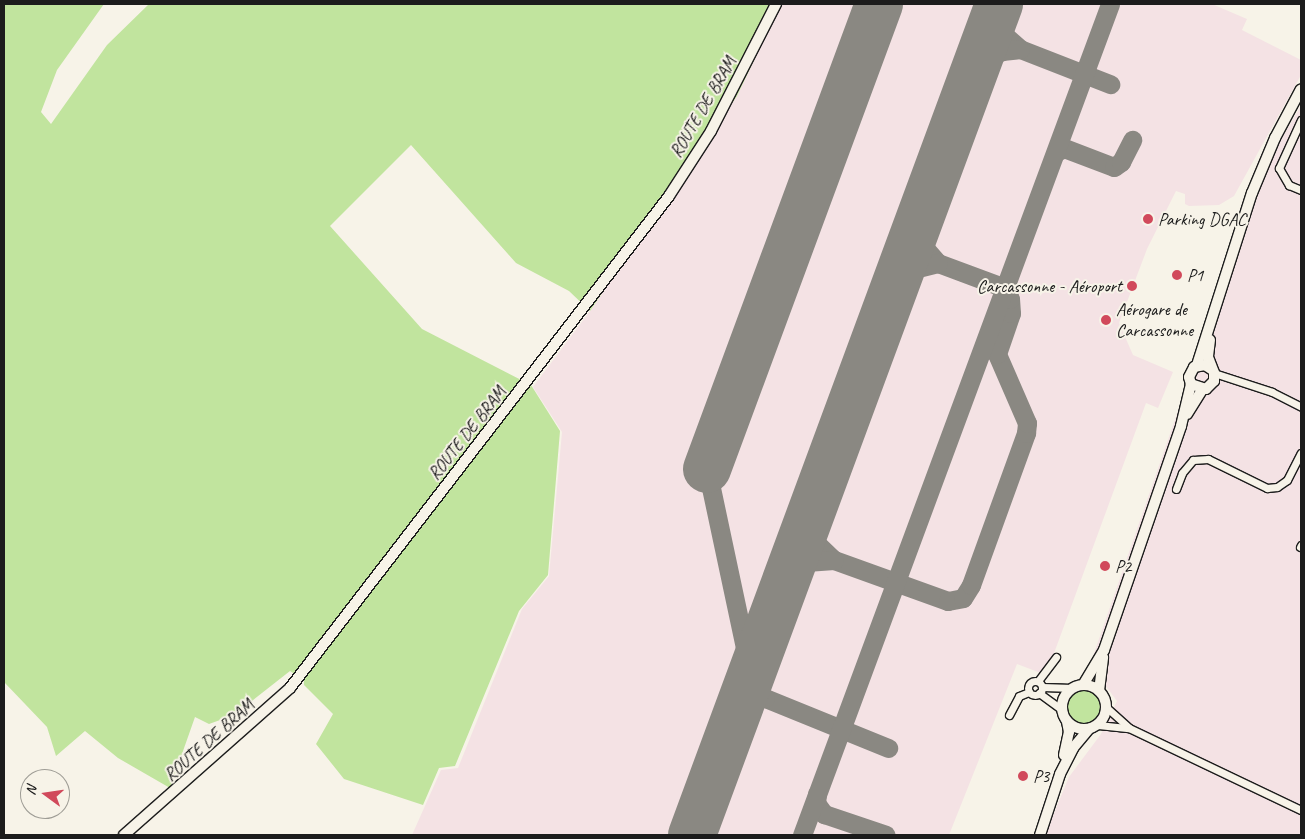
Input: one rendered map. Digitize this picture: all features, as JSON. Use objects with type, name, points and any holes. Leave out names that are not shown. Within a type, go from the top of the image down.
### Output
[{"type":"main road","name":"ROUTE DE BRAM","points":[[124,835],[290,688],[670,196],[711,131],[776,4]]},
{"type":"main road","points":[[1083,685],[1104,650],[1181,426],[1192,384],[1190,373],[1197,365],[1213,319],[1252,193],[1275,138],[1301,89]]},
{"type":"main road","points":[[1181,426],[1202,390],[1212,384],[1213,371],[1208,357],[1213,319]]},
{"type":"main road","points":[[1197,365],[1213,371]]},
{"type":"main road","points":[[1192,384],[1202,390]]},
{"type":"main road","points":[[1060,774],[1073,748],[1094,727],[1106,706],[1099,691],[1104,650]]},
{"type":"main road","points":[[1040,835],[1060,774],[1069,732],[1062,710],[1064,697],[1072,688],[1083,685],[1099,691]]},
{"type":"main road","points":[[1067,722],[1077,729],[1094,727]]},
{"type":"street","points":[[1301,120],[1279,168],[1288,185],[1301,190]]},
{"type":"street","points":[[1213,371],[1233,381],[1272,392],[1301,407]]},
{"type":"street","points":[[1212,384],[1233,381]]},
{"type":"street","points":[[1176,489],[1182,473],[1193,460],[1208,459],[1268,488],[1277,487],[1287,480],[1301,453]]},
{"type":"street","points":[[1009,715],[1019,696],[1040,687],[1056,657]]},
{"type":"street","points":[[1029,692],[1029,683],[1040,687],[1072,688]]},
{"type":"street","points":[[1040,687],[1062,710]]},
{"type":"street","points":[[1106,706],[1130,728],[1301,810]]},
{"type":"street","points":[[1094,727],[1130,728]]},
{"type":"shaded area","points":[[781,4],[1212,4],[1247,19],[1242,30],[1301,60],[1301,75],[1234,196],[1219,205],[1189,206],[1185,204],[1185,194],[1176,191],[1147,249],[1119,323],[1133,355],[1173,372],[1158,408],[1146,403],[1046,675],[1017,664],[949,835],[412,835],[441,770],[458,768],[522,609],[549,576],[562,432],[533,387],[590,311],[737,96]]},
{"type":"shaded area","points":[[1301,106],[1301,835],[1045,835],[1069,777],[1101,734],[1117,701],[1090,665],[1179,408],[1243,202]]},
{"type":"green space","points":[[4,4],[104,4],[57,70],[41,112],[51,124],[107,45],[149,4],[781,4],[737,96],[590,311],[569,291],[516,263],[411,145],[330,226],[422,329],[531,385],[560,431],[548,575],[519,611],[455,766],[439,768],[423,805],[344,779],[316,744],[333,714],[304,685],[304,680],[290,671],[234,715],[209,724],[195,717],[170,788],[118,758],[85,731],[56,756],[47,727],[4,682]]},
{"type":"green space","points":[[1083,690],[1095,695],[1100,707],[1095,719],[1083,724],[1071,719],[1066,707],[1071,695]]},
{"type":"taxiway","points":[[999,4],[1003,34],[1020,49],[1110,84]]},
{"type":"taxiway","points":[[802,835],[1110,4]]},
{"type":"taxiway","points":[[972,76],[988,57],[1002,51],[1020,49]]},
{"type":"taxiway","points":[[1056,152],[1064,148],[1114,167],[1121,162],[1132,140]]},
{"type":"taxiway","points":[[919,221],[923,246],[938,263]]},
{"type":"taxiway","points":[[810,515],[812,539],[834,560],[948,601],[963,598],[971,585],[1026,433],[1027,423],[997,354],[1011,313],[1010,299],[1005,288],[938,263],[910,270],[895,285]]},
{"type":"taxiway","points":[[707,469],[754,690],[765,698],[888,748]]},
{"type":"taxiway","points":[[786,581],[806,562],[834,560]]},
{"type":"taxiway","points":[[739,709],[751,698],[765,698]]},
{"type":"taxiway","points":[[817,794],[816,803],[824,814],[886,835]]},
{"type":"runway","points":[[707,469],[879,4]]},
{"type":"runway","points":[[692,835],[999,4]]},
{"type":"place","name":"Parking DGAC","points":[[1148,219]]},
{"type":"place","name":"P1","points":[[1177,275]]},
{"type":"place","name":"Carcassonne - Aéroport","points":[[1132,286]]},
{"type":"place","name":"Aérogare de Carcassonne","points":[[1106,320]]},
{"type":"place","name":"P2","points":[[1105,566]]},
{"type":"place","name":"P3","points":[[1023,776]]}]
